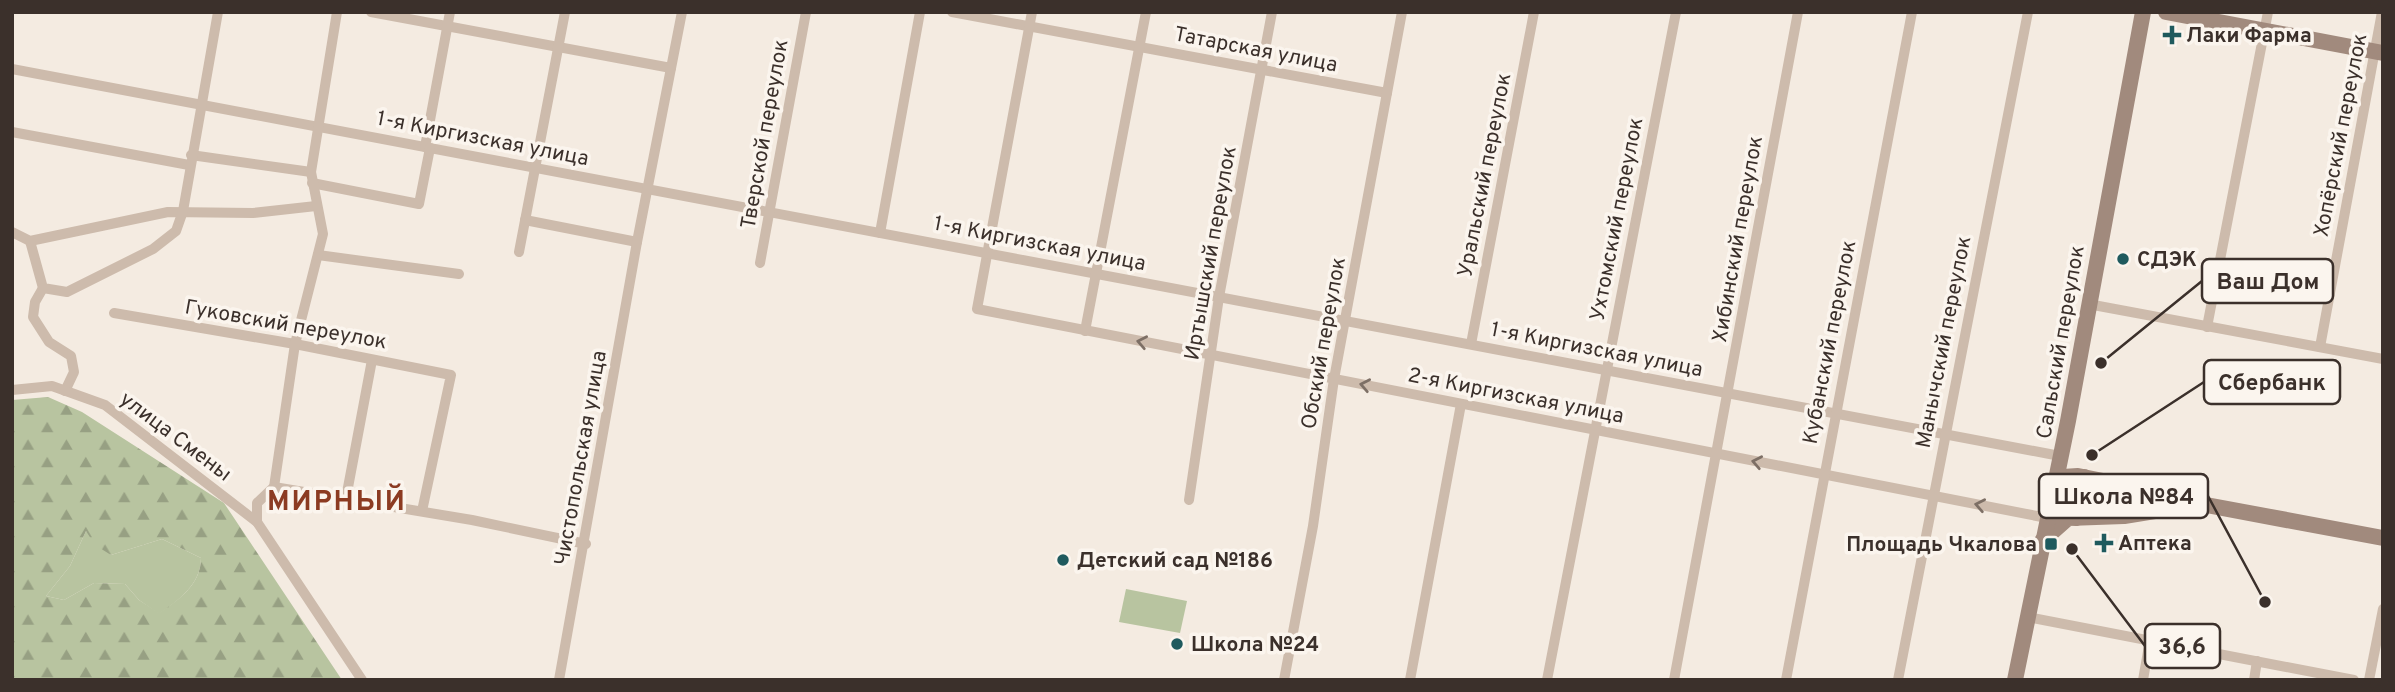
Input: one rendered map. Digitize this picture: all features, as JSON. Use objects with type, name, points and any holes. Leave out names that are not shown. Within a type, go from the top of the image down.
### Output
[{"type":"main road","name":"Сальский переулок","points":[[2015,680],[2065,437],[2143,12]]},
{"type":"main road","points":[[2166,12],[2379,52]]},
{"type":"main road","points":[[2042,541],[2072,518],[2090,510],[2095,499],[2093,487],[2081,476],[2065,437]]},
{"type":"main road","points":[[2200,504],[2124,516],[2072,518],[2055,510],[2052,491],[2063,477],[2081,476],[2178,496],[2200,504],[2383,538]]},
{"type":"street","points":[[43,288],[67,292],[153,249],[176,231],[183,211],[216,12]]},
{"type":"street","points":[[257,522],[257,503],[274,487],[295,344],[323,234],[311,178],[316,127],[337,12]]},
{"type":"street","points":[[371,12],[671,68]]},
{"type":"street","points":[[12,132],[311,178],[419,204],[450,12]]},
{"type":"street","points":[[519,252],[565,12]]},
{"type":"street","name":"Чистопольская улица","points":[[559,680],[586,544],[637,242],[682,12]]},
{"type":"street","name":"Тверской переулок","points":[[760,263],[806,12]]},
{"type":"street","points":[[880,233],[920,12]]},
{"type":"street","name":"Татарская улица","points":[[952,12],[1387,93]]},
{"type":"street","points":[[986,253],[1032,12]]},
{"type":"street","points":[[1085,331],[1146,12]]},
{"type":"street","name":"Иртышский переулок","points":[[1189,500],[1209,381],[1209,355],[1272,12]]},
{"type":"street","name":"Обский переулок","points":[[1284,680],[1313,526],[1334,379],[1402,12]]},
{"type":"street","name":"Уральский переулок","points":[[1471,344],[1534,12]]},
{"type":"street","name":"Ухтомский переулок","points":[[1547,680],[1676,12]]},
{"type":"street","name":"Хибинский переулок","points":[[1674,680],[1798,12]]},
{"type":"street","name":"Кубанский переулок","points":[[1786,680],[1834,413],[1912,12]]},
{"type":"street","name":"Манычский переулок","points":[[1898,680],[2028,12]]},
{"type":"street","points":[[2207,327],[2267,12]]},
{"type":"street","name":"Хопёрский переулок","points":[[2320,346],[2379,52],[2382,12]]},
{"type":"street","name":"1-я Киргизская улица","points":[[12,69],[2060,456]]},
{"type":"street","points":[[12,232],[30,241],[183,211],[253,213],[316,206]]},
{"type":"street","points":[[525,220],[637,242]]},
{"type":"street","points":[[12,390],[52,386],[65,391],[74,372],[71,356],[49,342],[33,317],[35,302],[43,288],[30,241]]},
{"type":"street","name":"2-я Киргизская улица","points":[[986,253],[977,309],[2047,518]]},
{"type":"street","points":[[318,255],[459,274]]},
{"type":"street","points":[[2088,304],[2383,359]]},
{"type":"street","name":"Гуковский переулок","points":[[114,313],[295,344],[450,375],[422,510]]},
{"type":"street","points":[[346,498],[372,360]]},
{"type":"street","name":"улица Смены","points":[[65,391],[105,405],[257,522],[362,680]]},
{"type":"street","points":[[1410,680],[1461,404]]},
{"type":"street","points":[[274,487],[422,510],[586,544]]},
{"type":"street","points":[[2369,680],[2383,609]]},
{"type":"street","points":[[2027,617],[2354,680]]},
{"type":"street","points":[[2143,680],[2150,640]]},
{"type":"street","points":[[2254,680],[2257,661]]},
{"type":"green space","points":[[48,397],[82,412],[224,503],[342,680],[12,680],[12,400]],"holes":[[[86,531],[95,545],[111,555],[162,539],[201,558],[200,567],[188,590],[159,613],[139,600],[125,584],[94,583],[64,600],[46,596],[70,566]]]},
{"type":"green space","points":[[86,531],[111,555],[162,539],[201,558],[197,576],[181,597],[159,614],[139,600],[125,584],[94,583],[64,600],[46,596],[70,566]]},
{"type":"green space","points":[[1126,589],[1187,601],[1180,633],[1119,622]]},
{"type":"place","name":"Лаки Фарма","points":[[2172,35]]},
{"type":"place","name":"СДЭК","points":[[2123,259]]},
{"type":"place","name":"Ваш Дом","points":[[2101,363]]},
{"type":"place","name":"Сбербанк","points":[[2092,455]]},
{"type":"place","name":"Аптека","points":[[2104,543]]},
{"type":"place","name":"Площадь Чкалова","points":[[2051,544]]},
{"type":"place","name":"36,6","points":[[2072,549]]},
{"type":"place","name":"Детский сад №186","points":[[1063,560]]},
{"type":"place","name":"Школа №84","points":[[2265,602]]},
{"type":"place","name":"Школа №24","points":[[1177,644]]},
{"type":"district","name":"МИРНЫЙ","points":[[337,500]]}]
